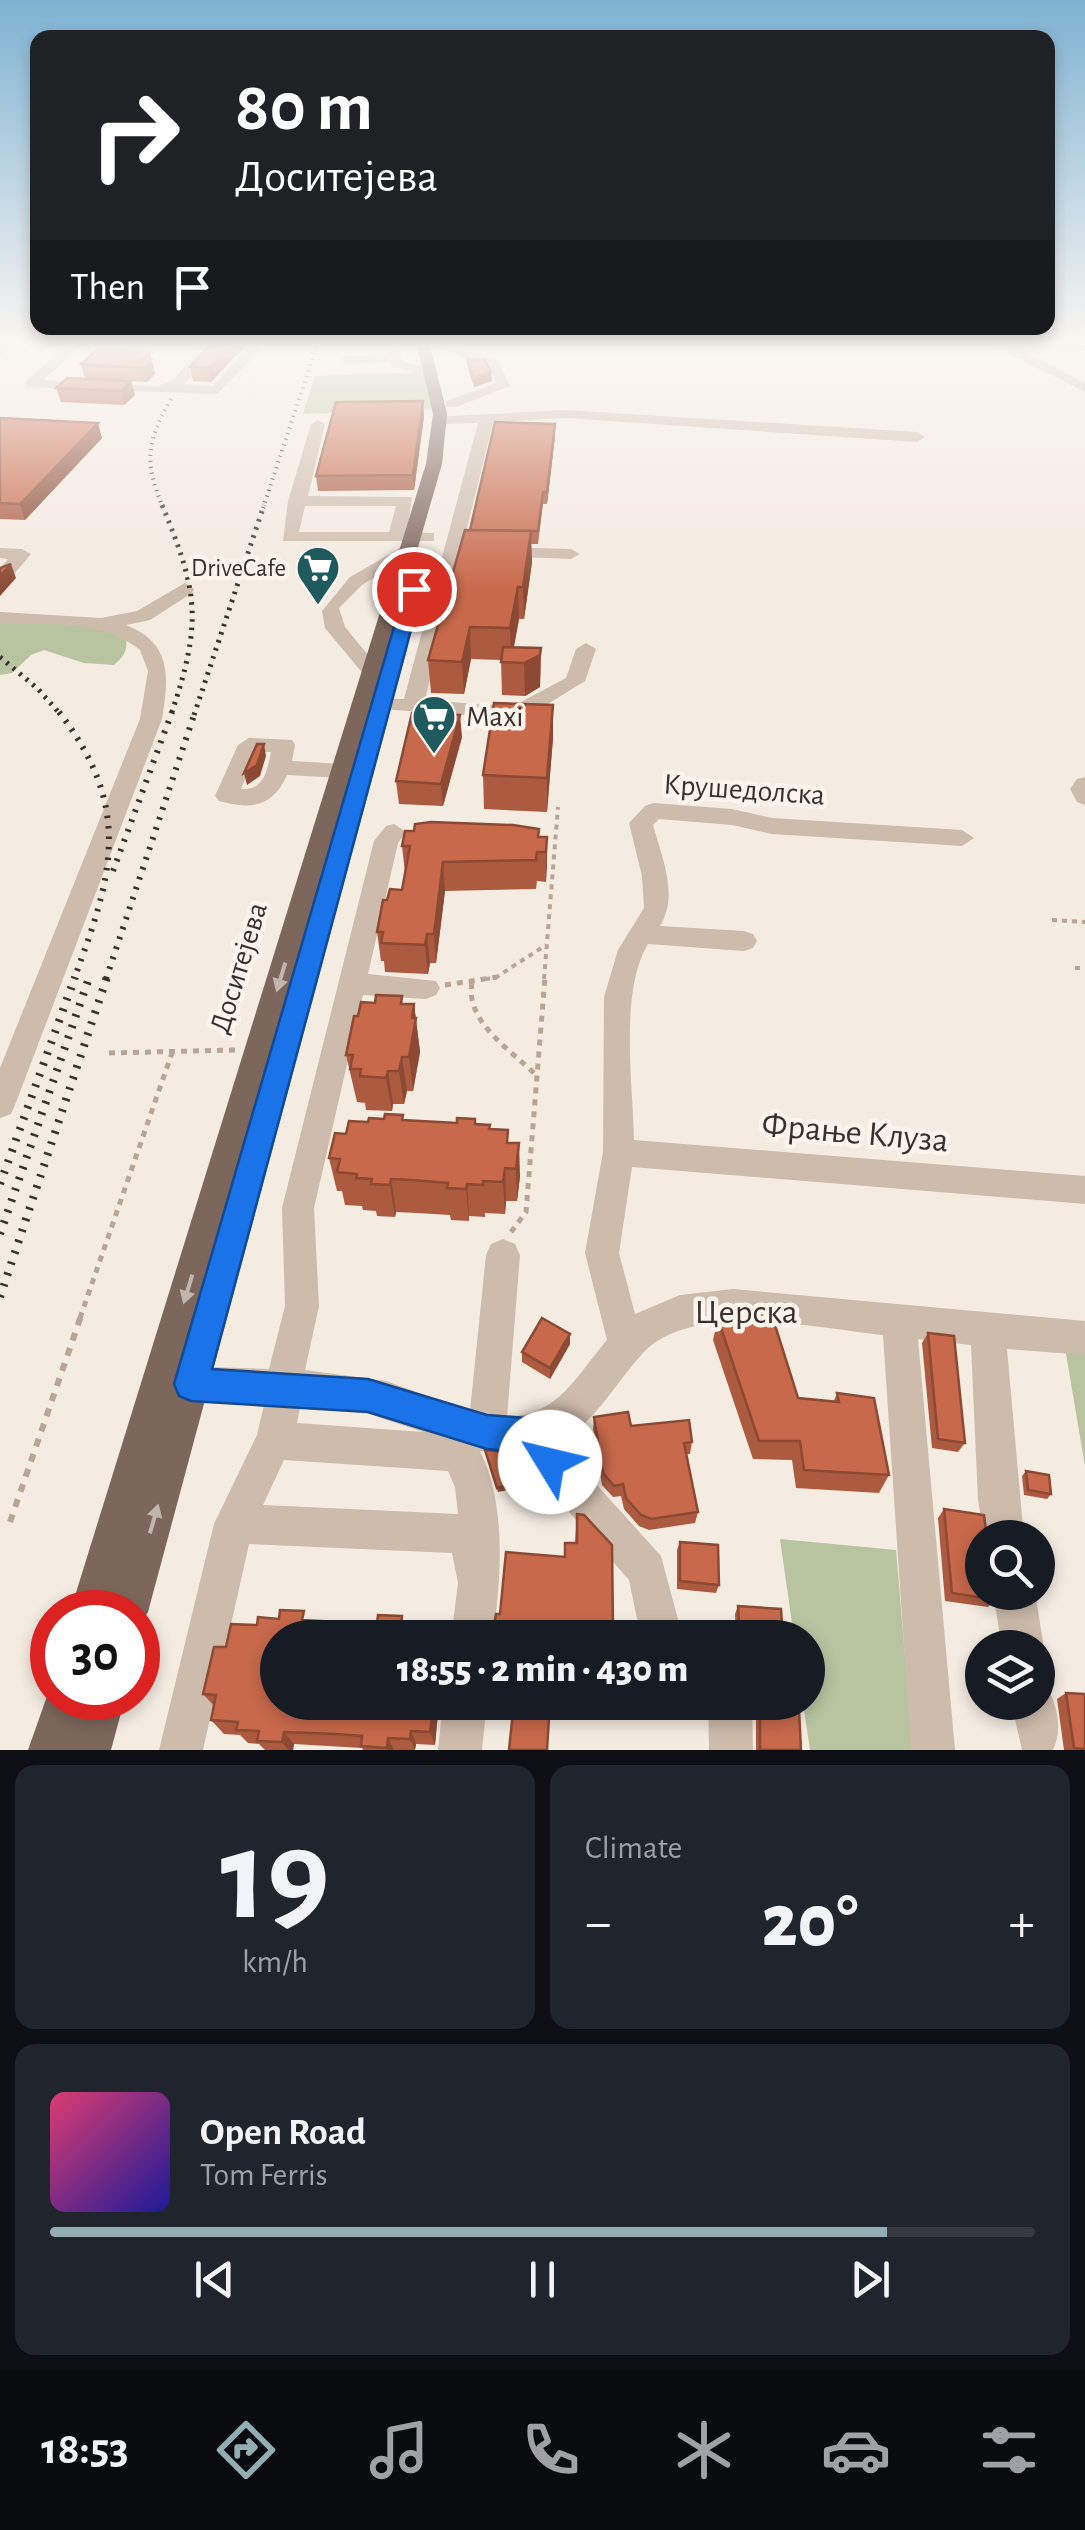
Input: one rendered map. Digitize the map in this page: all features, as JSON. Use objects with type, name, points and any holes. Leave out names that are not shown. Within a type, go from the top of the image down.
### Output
[{"type":"main road","name":"Доситејева","points":[[132,1590],[175,1384],[260,1050],[306,932],[343,770],[372,704],[372,672],[444,427]]},
{"type":"main road","name":"Доситејева","points":[[99,1590],[175,1384],[372,704],[411,535]]},
{"type":"main road","points":[[50,1750],[59,1720]]},
{"type":"main road","points":[[89,1750],[98,1720]]},
{"type":"street","points":[[317,427],[293,512],[411,535],[454,551],[571,554]]},
{"type":"street","points":[[413,706],[485,427]]},
{"type":"street","points":[[761,427],[917,437]]},
{"type":"street","points":[[372,672],[335,628],[334,607],[356,580],[411,535]]},
{"type":"street","points":[[0,553],[22,554],[2,576]]},
{"type":"street","points":[[0,618],[106,623],[143,616],[185,588]]},
{"type":"street","points":[[0,1105],[9,1057],[151,719],[156,664],[150,648],[132,632],[106,623]]},
{"type":"street","points":[[372,704],[502,712],[525,708],[575,680],[586,649]]},
{"type":"street","points":[[279,768],[343,770]]},
{"type":"street","points":[[1085,784],[1085,797]]},
{"type":"street","name":"Крушедолска","points":[[626,1346],[602,1252],[619,1152],[618,997],[631,950],[657,909],[655,876],[642,823],[653,811],[732,816],[772,826],[962,838]]},
{"type":"street","points":[[181,1750],[234,1524],[274,1440],[282,1411],[282,1389],[302,1306],[298,1208],[386,841],[394,832]]},
{"type":"street","points":[[643,934],[744,941]]},
{"type":"street","points":[[352,984],[426,988]]},
{"type":"street","name":"Фрање Клуза","points":[[619,1152],[1085,1190]]},
{"type":"street","points":[[503,1255],[506,1434]]},
{"type":"street","name":"Церска","points":[[506,1434],[548,1428],[657,1319],[686,1308],[718,1305],[899,1318],[1085,1338]]},
{"type":"street","points":[[899,1318],[933,1750]]},
{"type":"street","points":[[988,1328],[1001,1520]]},
{"type":"street","points":[[175,1384],[368,1396],[506,1434],[647,1570],[658,1620]]},
{"type":"street","points":[[274,1440],[458,1452],[473,1482],[478,1580],[474,1620]]},
{"type":"street","points":[[234,1524],[462,1534],[473,1544],[478,1580]]},
{"type":"street","points":[[460,1750],[463,1720]]},
{"type":"street","points":[[731,1720],[732,1750]]},
{"type":"path","points":[[503,1255],[508,1236],[526,1212],[558,807]]},
{"type":"path","points":[[1052,920],[1085,922]]},
{"type":"path","points":[[426,988],[494,978],[547,944]]},
{"type":"path","points":[[1075,968],[1085,968]]},
{"type":"path","points":[[472,982],[469,1000],[474,1014],[537,1076]]},
{"type":"path","points":[[10,1522],[174,1050]]},
{"type":"path","points":[[109,1054],[260,1050]]},
{"type":"green space","points":[[0,618],[106,623],[126,639],[125,650],[114,665],[84,663],[44,650],[31,655],[12,673],[0,675]]},
{"type":"green space","points":[[1063,1336],[1085,1338],[1085,1466]]},
{"type":"green space","points":[[780,1539],[896,1550],[913,1750],[810,1750],[806,1720],[825,1720],[825,1620],[792,1620]]},
{"type":"building","points":[[0,427],[94,427],[20,504],[0,503]]},
{"type":"building","points":[[329,427],[420,427],[413,475],[316,476]]},
{"type":"building","points":[[494,427],[555,427],[538,531],[470,530]]},
{"type":"building","points":[[465,530],[531,531],[523,587],[518,587],[510,628],[470,627],[462,662],[428,660]]},
{"type":"building","points":[[503,647],[541,648],[540,655],[524,663],[501,662]]},
{"type":"building","points":[[494,703],[553,705],[547,778],[483,775]]},
{"type":"building","points":[[412,713],[460,715],[441,784],[396,781]]},
{"type":"building","points":[[257,744],[264,744],[257,765],[244,773]]},
{"type":"building","points":[[415,824],[539,829],[538,837],[547,837],[546,852],[537,852],[536,860],[443,862],[434,934],[427,934],[425,945],[381,943],[383,932],[377,932],[383,900],[387,900],[390,889],[402,890],[410,846],[402,846],[405,831],[414,831]]},
{"type":"building","points":[[376,995],[402,996],[401,1004],[414,1004],[412,1018],[416,1018],[409,1057],[402,1057],[399,1071],[388,1071],[386,1078],[360,1076],[361,1069],[350,1069],[353,1055],[346,1055],[361,1002],[375,1003]]},
{"type":"building","points":[[385,1114],[403,1115],[402,1120],[457,1123],[457,1118],[475,1119],[475,1124],[490,1125],[489,1129],[508,1130],[507,1143],[519,1143],[516,1169],[505,1168],[503,1182],[467,1184],[466,1189],[412,1180],[391,1179],[390,1185],[371,1184],[372,1179],[337,1172],[340,1159],[329,1158],[335,1133],[346,1134],[349,1121],[384,1119]]},
{"type":"building","points":[[769,1306],[798,1398],[839,1402],[837,1393],[874,1398],[889,1475],[804,1470],[800,1441],[759,1441],[718,1319],[735,1319],[732,1308]]},
{"type":"building","points":[[542,1318],[570,1334],[550,1368],[522,1352]]},
{"type":"building","points":[[928,1333],[954,1336],[965,1443],[938,1439]]},
{"type":"building","points":[[628,1412],[631,1426],[689,1420],[692,1442],[684,1443],[698,1512],[651,1519],[641,1515],[626,1498],[623,1484],[614,1486],[603,1473],[594,1417]]},
{"type":"building","points":[[485,1450],[505,1452],[511,1484],[497,1488]]},
{"type":"building","points":[[1026,1471],[1049,1475],[1051,1494],[1028,1490]]},
{"type":"building","points":[[944,1509],[984,1515],[985,1520],[965,1520],[965,1595],[952,1593]]},
{"type":"building","points":[[577,1514],[584,1515],[612,1545],[613,1620],[495,1620],[496,1614],[500,1614],[506,1552],[565,1557],[565,1543],[577,1543]]},
{"type":"building","points":[[680,1542],[718,1545],[719,1585],[680,1581]]},
{"type":"building","points":[[738,1606],[781,1609],[782,1620],[739,1620]]},
{"type":"building","points":[[280,1610],[304,1611],[302,1620],[260,1620],[260,1720],[432,1720],[430,1732],[411,1731],[410,1739],[388,1738],[387,1748],[361,1746],[362,1736],[336,1734],[284,1732],[282,1742],[257,1741],[259,1731],[236,1730],[238,1722],[211,1720],[216,1695],[203,1694],[214,1647],[226,1647],[231,1624],[257,1625],[258,1617],[279,1619]]},
{"type":"building","points":[[378,1615],[402,1616],[402,1620],[377,1620]]},
{"type":"building","points":[[1066,1693],[1085,1694],[1085,1749],[1074,1748]]},
{"type":"building","points":[[512,1720],[549,1720],[547,1750],[509,1750]]},
{"type":"building","points":[[760,1720],[800,1720],[801,1750],[760,1750]]},
{"type":"railway","points":[[158,427],[150,452],[162,506]]},
{"type":"railway","points":[[263,508],[290,427]]},
{"type":"railway","points":[[162,506],[183,562],[192,608],[188,655],[172,713]]},
{"type":"railway","points":[[106,979],[263,508]]},
{"type":"railway","points":[[0,657],[61,715]]},
{"type":"railway","points":[[113,871],[172,713]]},
{"type":"railway","points":[[61,715],[98,780],[107,811],[109,842],[99,907],[74,979]]},
{"type":"railway","points":[[0,1184],[75,977]]},
{"type":"railway","points":[[0,1297],[107,977]]},
{"type":"railway","points":[[0,1234],[89,978]]},
{"type":"place","name":"DriveCafe","points":[[318,606]]},
{"type":"place","name":"Maxi","points":[[434,755]]},
{"type":"route","points":[[414,589],[191,1384],[368,1396],[487,1432],[526,1436],[550,1462]]}]
